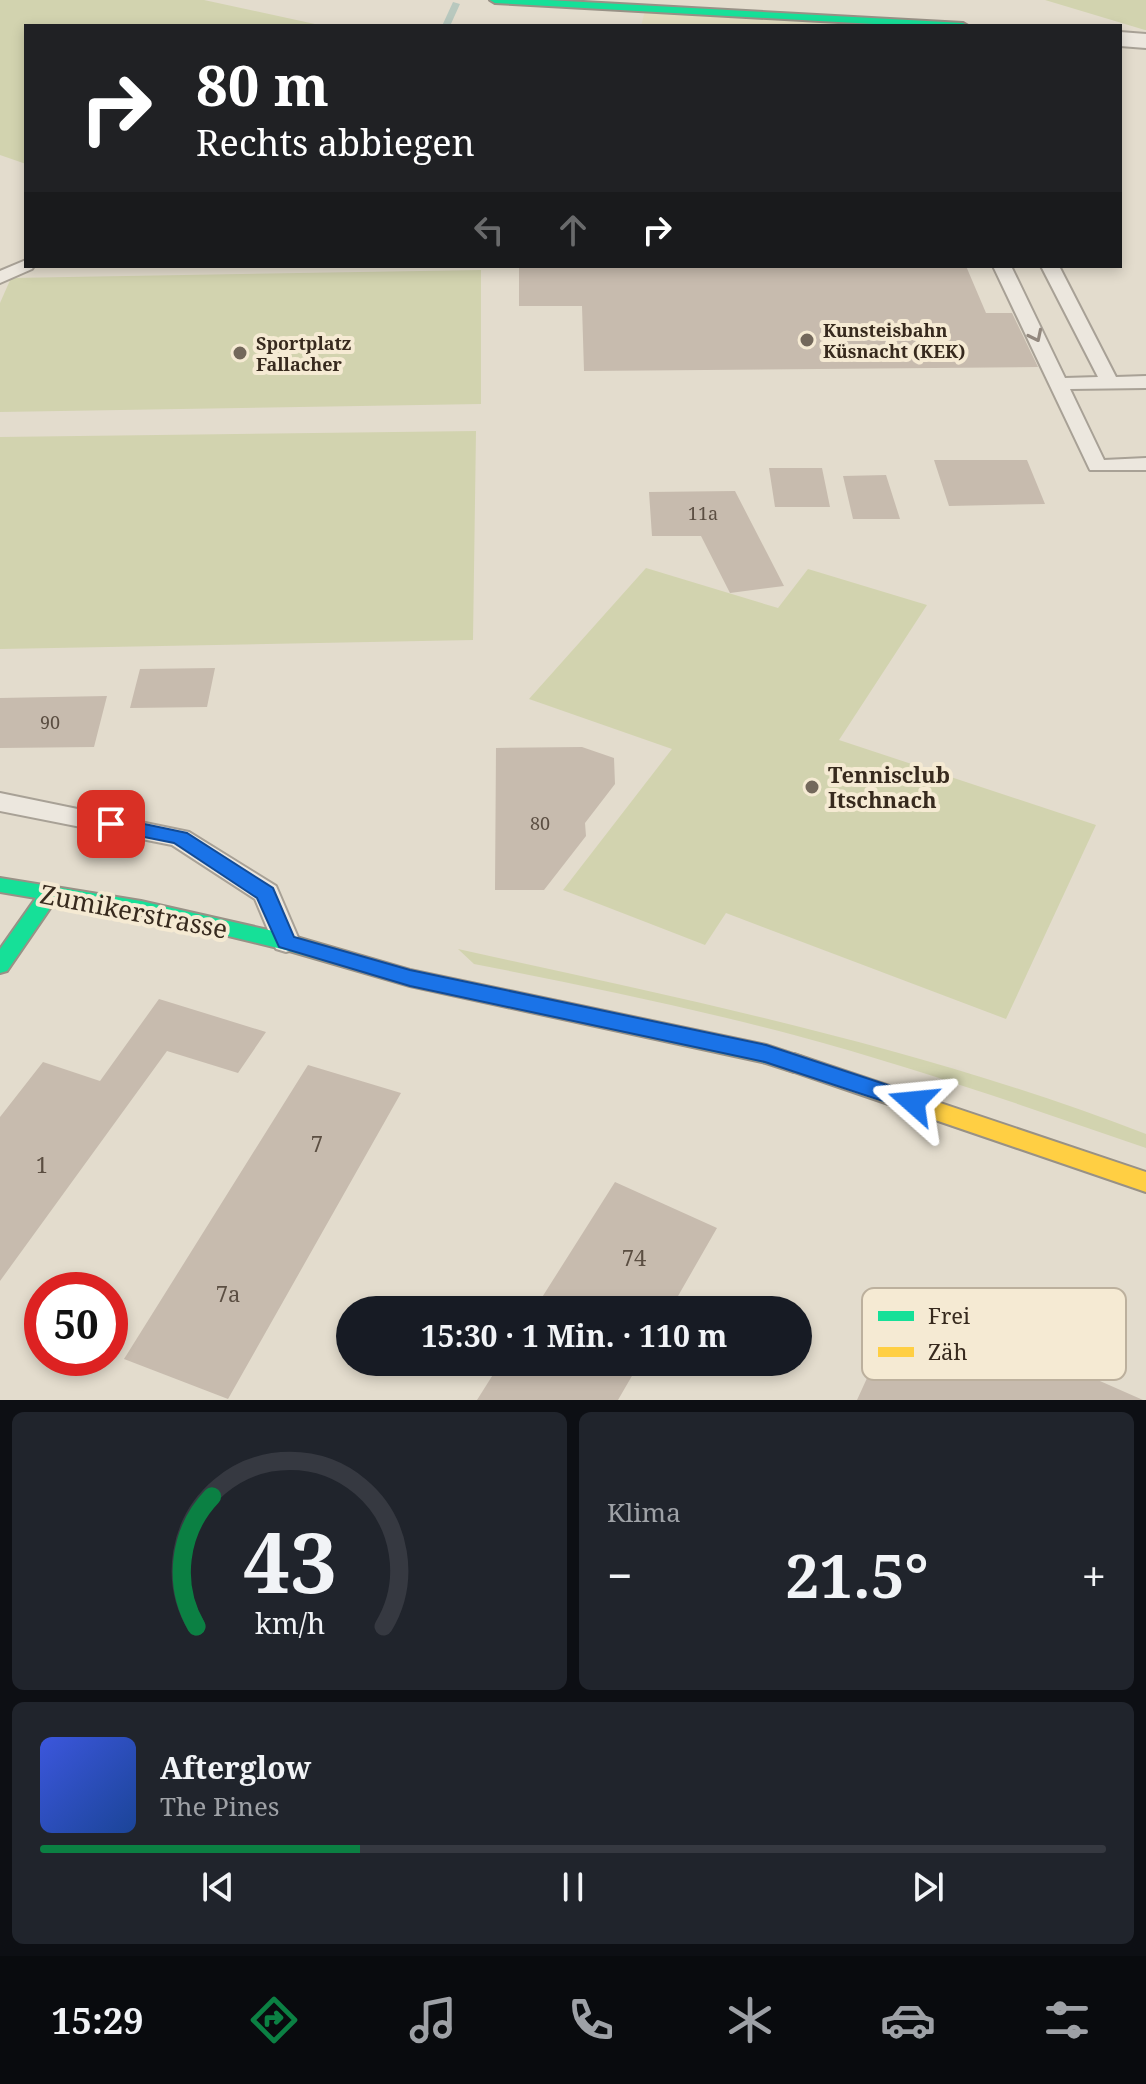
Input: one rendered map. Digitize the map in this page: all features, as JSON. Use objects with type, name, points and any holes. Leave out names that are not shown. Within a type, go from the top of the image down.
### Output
[{"type":"main road","points":[[495,0],[927,24]]},
{"type":"main road","name":"Zumikerstrasse","points":[[0,885],[141,908],[286,942],[410,978],[766,1054],[1146,1182]]},
{"type":"main road","points":[[0,965],[49,895]]},
{"type":"street","points":[[1122,39],[1146,41]]},
{"type":"lane","points":[[0,278],[24,266]]},
{"type":"lane","points":[[1003,268],[1097,466],[1146,464]]},
{"type":"lane","points":[[1051,268],[1110,383]]},
{"type":"lane","points":[[1059,384],[1146,382]]},
{"type":"lane","points":[[0,802],[180,838],[266,893],[286,942]]},
{"type":"shaded area","points":[[645,11],[884,24],[642,24]]},
{"type":"green space","points":[[0,0],[204,0],[315,24],[24,24],[24,163],[0,155]]},
{"type":"green space","points":[[1045,0],[1146,0],[1146,30],[1145,30]]},
{"type":"green space","name":"Sportplatz Fallacher","points":[[481,270],[481,404],[0,412],[0,303],[11,278]]},
{"type":"green space","points":[[476,431],[473,640],[0,649],[0,437]]},
{"type":"green space","name":"Tennisclub Itschnach","points":[[646,568],[778,608],[808,569],[927,605],[839,740],[1096,825],[1006,1019],[726,913],[705,945],[563,890],[672,749],[529,699]]},
{"type":"green space","points":[[458,949],[719,1007],[892,1051],[1062,1103],[1146,1134],[1146,1148],[839,1047],[674,1006],[474,964]]},
{"type":"building","name":"Kunsteisbahn Küsnacht (KEK)","points":[[519,268],[967,268],[986,313],[1012,313],[1038,367],[584,371],[582,306],[519,306]]},
{"type":"building","points":[[934,460],[1027,460],[1045,504],[949,506]]},
{"type":"building","points":[[769,468],[822,468],[830,507],[775,507]]},
{"type":"building","points":[[886,475],[900,519],[853,519],[843,476]]},
{"type":"building","points":[[735,491],[784,586],[730,593],[701,536],[652,536],[649,492]]},
{"type":"building","points":[[215,668],[207,707],[130,708],[140,669]]},
{"type":"building","points":[[107,696],[94,747],[0,748],[0,698]]},
{"type":"building","points":[[582,747],[614,758],[615,784],[585,823],[586,836],[544,890],[495,890],[496,748]]},
{"type":"building","points":[[159,999],[266,1032],[238,1073],[167,1051],[0,1281],[0,1117],[43,1062],[100,1081]]},
{"type":"building","points":[[308,1065],[401,1093],[228,1399],[128,1361],[128,1353]]},
{"type":"building","points":[[615,1182],[717,1228],[678,1296],[543,1296]]},
{"type":"building","points":[[492,1376],[632,1376],[618,1400],[477,1400]]},
{"type":"building","points":[[866,1380],[1098,1380],[1143,1400],[857,1400]]},
{"type":"waterway","points":[[447,24],[456,4]]},
{"type":"traffic: fast","points":[[495,0],[927,24]]},
{"type":"traffic: fast","points":[[0,885],[141,908],[286,942],[410,978],[766,1054],[794,1063]]},
{"type":"traffic: fast","points":[[0,965],[49,895]]},
{"type":"traffic: slow","points":[[794,1063],[1146,1182]]},
{"type":"place","name":"Kunsteisbahn Küsnacht (KEK)","points":[[807,340]]},
{"type":"place","name":"Sportplatz Fallacher","points":[[240,353]]},
{"type":"place","name":"Tennisclub Itschnach","points":[[812,787]]},
{"type":"route","points":[[111,824],[180,838],[266,893],[286,942],[410,978],[766,1054],[913,1102]]}]
